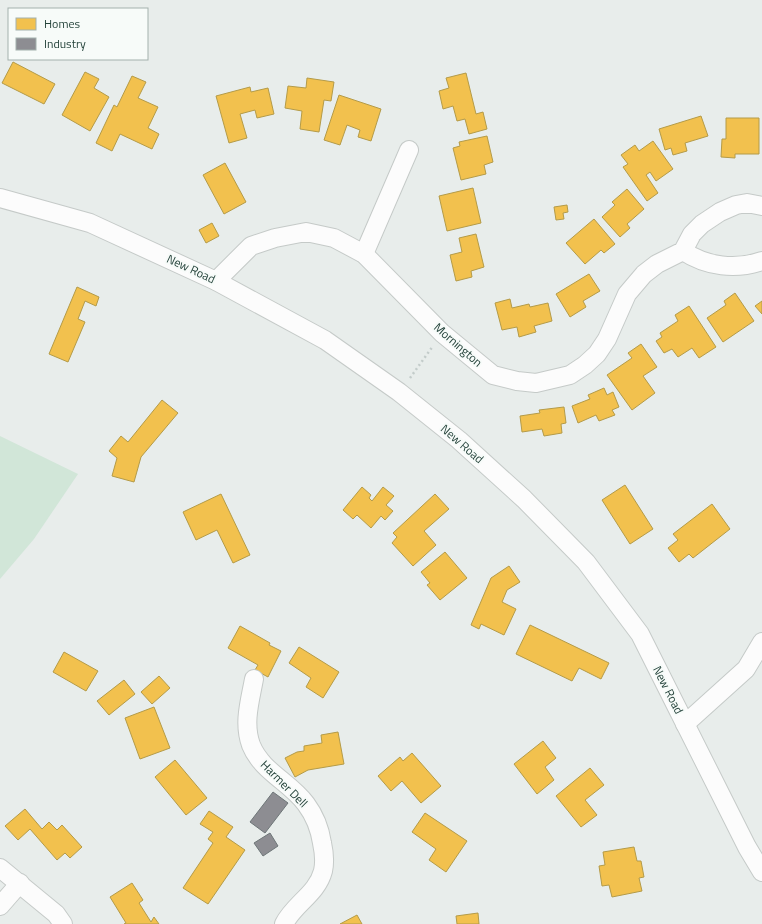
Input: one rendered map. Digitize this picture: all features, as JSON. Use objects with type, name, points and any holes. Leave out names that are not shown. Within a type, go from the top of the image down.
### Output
[{"type":"street","points":[[364,254],[409,150]]},
{"type":"street","name":"New Road","points":[[0,198],[90,223],[216,281],[325,340],[400,392],[459,440],[524,499],[586,562],[640,634],[747,847],[762,872]]},
{"type":"street","points":[[762,206],[748,202],[720,212],[692,234],[683,251],[694,258],[707,263],[732,267],[750,265],[762,261]]},
{"type":"street","name":"Mornington","points":[[216,281],[251,246],[275,238],[306,232],[334,238],[364,254],[442,333],[493,375],[517,381],[536,383],[557,379],[575,372],[596,354],[607,339],[627,294],[644,274],[657,264],[683,251]]},
{"type":"street","points":[[685,724],[746,670],[762,642]]},
{"type":"street","name":"Harmer Dell","points":[[254,679],[247,720],[252,745],[270,773],[306,804],[320,832],[324,854],[323,871],[316,886],[307,898],[288,915],[284,924]]},
{"type":"street","points":[[0,868],[56,914],[63,924]]},
{"type":"street","points":[[0,906],[20,883]]},
{"type":"path","points":[[400,392],[442,333]]},
{"type":"green space","points":[[0,436],[78,474],[34,539],[0,579]]},
{"type":"building: Homes","points":[[13,62],[55,84],[44,104],[2,83]]},
{"type":"building: Homes","points":[[85,72],[99,79],[94,88],[109,97],[90,131],[62,115]]},
{"type":"building: Homes","points":[[466,73],[476,114],[483,112],[487,129],[469,134],[465,119],[457,121],[453,106],[443,109],[439,91],[449,88],[446,78]]},
{"type":"building: Homes","points":[[132,76],[146,82],[138,98],[158,107],[148,128],[159,134],[152,149],[120,134],[112,151],[96,143],[114,105],[117,107]]},
{"type":"building: Homes","points":[[307,78],[334,82],[331,101],[324,100],[319,132],[300,129],[302,111],[285,108],[288,86],[306,88]]},
{"type":"building: Homes","points":[[250,87],[251,92],[268,88],[274,114],[257,118],[255,110],[240,114],[247,138],[229,143],[216,96]]},
{"type":"building: Homes","points":[[339,95],[381,109],[371,141],[358,137],[360,130],[347,125],[340,145],[324,140]]},
{"type":"building: Homes","points":[[701,116],[708,136],[685,143],[687,151],[673,155],[671,148],[665,150],[659,129]]},
{"type":"building: Homes","points":[[726,118],[759,118],[759,154],[735,154],[735,158],[721,157],[722,139],[726,139]]},
{"type":"building: Homes","points":[[487,136],[493,162],[484,165],[486,174],[461,180],[453,148],[460,146],[459,142]]},
{"type":"building: Homes","points":[[653,141],[673,169],[656,181],[650,172],[646,175],[658,193],[647,201],[623,167],[628,164],[621,155],[635,145],[639,151]]},
{"type":"building: Homes","points":[[225,163],[246,202],[224,214],[203,175]]},
{"type":"building: Homes","points":[[473,188],[481,223],[447,231],[439,196]]},
{"type":"building: Homes","points":[[627,189],[644,209],[627,224],[630,228],[620,237],[602,217],[615,205],[612,202]]},
{"type":"building: Homes","points":[[567,205],[568,212],[563,213],[564,219],[556,220],[554,207]]},
{"type":"building: Homes","points":[[594,219],[615,244],[604,253],[601,250],[585,264],[566,243]]},
{"type":"building: Homes","points":[[212,223],[219,236],[206,243],[199,230]]},
{"type":"building: Homes","points":[[476,234],[484,267],[471,271],[472,277],[456,281],[450,255],[462,252],[459,238]]},
{"type":"building: Homes","points":[[589,274],[600,291],[583,301],[586,307],[570,317],[556,294]]},
{"type":"building: Homes","points":[[77,287],[99,297],[96,306],[85,301],[78,319],[85,322],[68,362],[49,354]]},
{"type":"building: Homes","points":[[735,293],[754,321],[723,342],[707,318],[726,305],[724,301]]},
{"type":"building: Homes","points":[[510,299],[512,308],[529,304],[530,307],[548,303],[552,321],[534,326],[536,332],[519,337],[517,327],[502,330],[495,303]]},
{"type":"building: Homes","points":[[762,301],[762,314],[755,306]]},
{"type":"building: Homes","points":[[689,306],[716,347],[699,358],[692,348],[678,357],[672,349],[664,353],[656,341],[662,337],[660,333],[678,321],[675,315]]},
{"type":"building: Homes","points":[[641,344],[657,367],[643,376],[655,393],[632,410],[607,375],[632,358],[628,353]]},
{"type":"building: Homes","points":[[604,388],[607,395],[613,392],[619,407],[612,410],[615,415],[599,421],[596,415],[578,423],[572,406],[590,399],[588,395]]},
{"type":"building: Homes","points":[[162,400],[178,413],[141,457],[134,482],[112,476],[117,458],[109,451],[121,436],[128,442]]},
{"type":"building: Homes","points":[[564,407],[566,423],[561,424],[562,433],[544,436],[542,429],[522,432],[520,416],[540,413],[539,410]]},
{"type":"building: Homes","points":[[625,485],[653,529],[630,544],[602,500]]},
{"type":"building: Homes","points":[[362,487],[371,495],[369,498],[372,501],[383,487],[394,496],[386,505],[393,511],[385,520],[381,516],[371,528],[357,515],[353,519],[343,510]]},
{"type":"building: Homes","points":[[221,494],[250,555],[233,563],[217,530],[196,540],[183,512]]},
{"type":"building: Homes","points":[[435,494],[449,509],[424,531],[436,545],[413,566],[392,543],[397,537],[393,533]]},
{"type":"building: Homes","points":[[712,504],[730,529],[693,558],[689,554],[679,562],[668,548],[678,540],[673,534]]},
{"type":"building: Homes","points":[[445,552],[467,578],[440,600],[427,585],[430,583],[421,572]]},
{"type":"building: Homes","points":[[509,566],[520,582],[507,590],[502,602],[516,609],[504,635],[481,624],[479,629],[471,625],[491,578]]},
{"type":"building: Homes","points":[[530,625],[609,663],[601,679],[579,668],[572,681],[516,654]]},
{"type":"building: Homes","points":[[240,626],[281,651],[268,677],[255,670],[258,665],[228,648]]},
{"type":"building: Homes","points":[[299,647],[339,672],[323,698],[306,687],[311,678],[289,663]]},
{"type":"building: Homes","points":[[64,652],[98,671],[86,691],[53,672]]},
{"type":"building: Homes","points":[[159,676],[170,688],[152,704],[141,692]]},
{"type":"building: Homes","points":[[124,680],[135,694],[109,715],[97,701]]},
{"type":"building: Homes","points":[[154,707],[170,748],[140,759],[125,718]]},
{"type":"building: Homes","points":[[338,732],[344,764],[308,770],[295,777],[285,758],[297,752],[304,751],[304,746],[322,743],[321,735]]},
{"type":"building: Homes","points":[[543,741],[556,758],[545,767],[554,780],[537,794],[514,764]]},
{"type":"building: Homes","points":[[412,753],[441,786],[421,803],[402,781],[391,791],[378,776],[400,757],[403,761]]},
{"type":"building: Homes","points":[[175,760],[207,798],[186,815],[155,777]]},
{"type":"building: Homes","points":[[590,768],[604,785],[585,800],[597,815],[581,827],[556,796]]},
{"type":"building: Homes","points":[[25,809],[42,829],[49,822],[57,830],[62,825],[82,847],[70,858],[65,853],[57,860],[30,829],[18,840],[5,826]]},
{"type":"building: Homes","points":[[209,811],[233,827],[226,837],[245,850],[208,904],[183,888],[213,843],[208,839],[213,832],[200,824]]},
{"type":"building: Homes","points":[[425,813],[467,841],[446,872],[429,860],[436,849],[412,832]]},
{"type":"building: Homes","points":[[634,847],[637,861],[641,861],[644,877],[639,878],[642,891],[612,897],[609,885],[602,886],[599,866],[605,865],[603,852]]},
{"type":"building: Homes","points":[[132,883],[143,900],[139,903],[151,922],[154,917],[159,924],[124,924],[126,923],[110,897]]},
{"type":"building: Homes","points":[[478,913],[479,924],[457,924],[456,916]]},
{"type":"building: Homes","points":[[357,915],[362,924],[340,924]]},
{"type":"building: Industry","points":[[273,792],[288,803],[265,833],[250,822]]},
{"type":"building: Industry","points":[[270,833],[278,846],[263,856],[254,843]]}]
